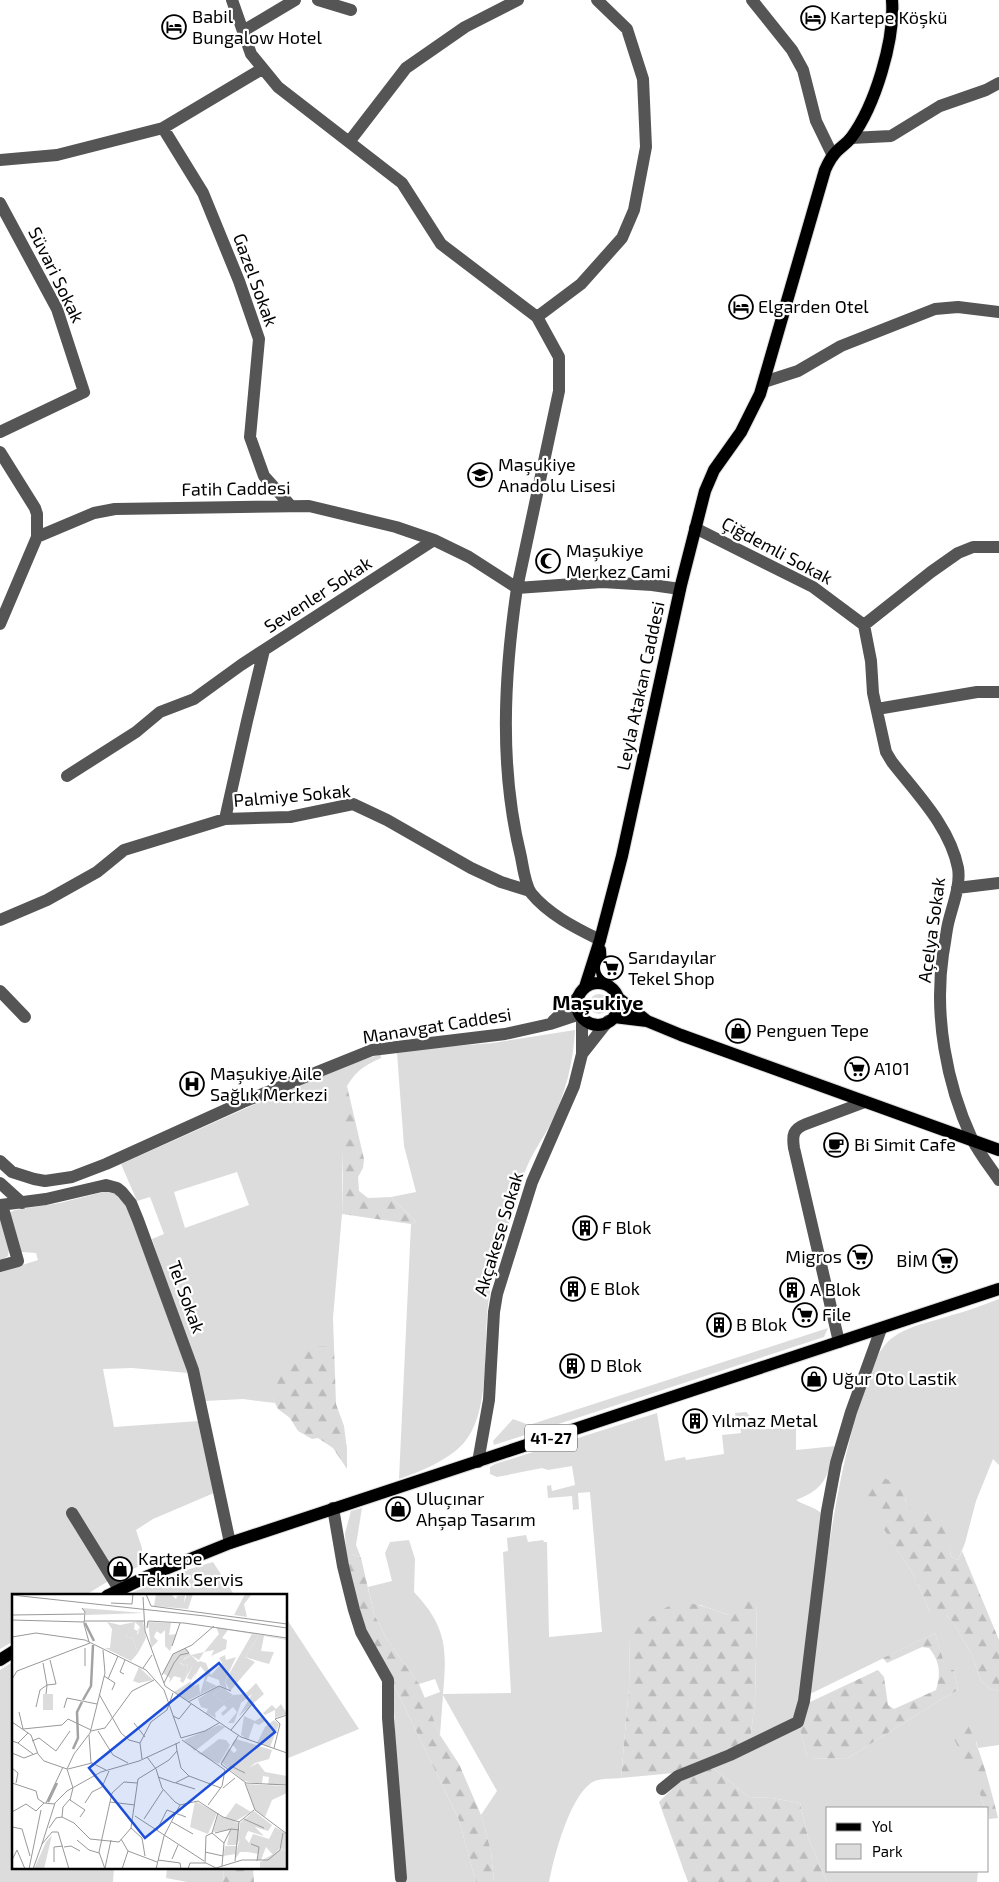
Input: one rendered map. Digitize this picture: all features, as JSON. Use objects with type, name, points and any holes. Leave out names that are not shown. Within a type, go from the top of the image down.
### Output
[{"type":"main road","name":"Leyla Atakan Caddesi","points":[[600,940],[622,856],[680,589],[710,477],[741,432],[764,382],[825,170],[833,156],[851,138],[867,112],[875,92],[891,30],[892,0]]},
{"type":"main road","points":[[600,940],[601,968],[606,984],[617,997],[647,1021],[999,1150]]},
{"type":"main road","points":[[600,940],[577,1004],[581,1016],[594,1024],[611,1019],[647,1021]]},
{"type":"main road","points":[[581,992],[593,984],[606,984]]},
{"type":"main road","points":[[611,1019],[618,1004],[617,997]]},
{"type":"main road","name":"41-27","points":[[113,1593],[230,1543],[999,1289]]},
{"type":"main road","points":[[0,1660],[12,1652]]},
{"type":"street","points":[[232,0],[251,54],[278,87],[402,183],[441,244],[537,317],[559,358],[559,391],[517,588],[506,687],[507,764],[517,842],[530,892],[555,915],[600,940]]},
{"type":"street","points":[[243,31],[295,0]]},
{"type":"street","points":[[318,0],[351,10]]},
{"type":"street","points":[[349,142],[406,68],[465,27],[518,0]]},
{"type":"street","points":[[537,317],[581,284],[622,238],[634,210],[646,147],[644,79],[626,29],[597,0]]},
{"type":"street","points":[[752,0],[783,38],[800,66],[807,83],[816,122],[833,156]]},
{"type":"street","points":[[0,160],[57,154],[163,128],[262,69]]},
{"type":"street","points":[[851,138],[891,136],[940,106],[952,100],[986,90],[999,82]]},
{"type":"street","name":"Gazel Sokak","points":[[163,128],[203,193],[242,290],[259,339],[250,437],[264,476],[291,506]]},
{"type":"street","name":"Süvari Sokak","points":[[0,203],[57,309],[84,392],[0,432]]},
{"type":"street","points":[[764,382],[798,371],[841,346],[935,309],[958,307],[999,312]]},
{"type":"street","points":[[0,452],[37,514],[37,537],[0,624]]},
{"type":"street","name":"Fatih Caddesi","points":[[37,537],[103,511],[156,508],[309,506],[402,528],[434,540],[468,557],[517,588]]},
{"type":"street","name":"Çiğdemli Sokak","points":[[695,528],[812,587],[864,625]]},
{"type":"street","name":"Sevenler Sokak","points":[[225,819],[264,650],[434,540]]},
{"type":"street","points":[[864,625],[931,572],[958,554],[973,548],[999,547]]},
{"type":"street","points":[[517,588],[602,582],[680,589]]},
{"type":"street","name":"Açelya Sokak","points":[[864,625],[873,694],[886,752],[936,820],[949,842],[958,870],[957,888],[947,925],[942,960],[942,1021],[949,1071],[956,1098],[973,1140],[999,1180]]},
{"type":"street","points":[[67,776],[136,732],[160,712],[194,699],[264,650]]},
{"type":"street","points":[[877,709],[977,692],[999,692]]},
{"type":"street","name":"Palmiye Sokak","points":[[0,920],[47,900],[97,872],[124,850],[225,819],[290,817],[353,804],[387,820],[470,868],[530,892]]},
{"type":"street","points":[[957,888],[999,883]]},
{"type":"street","points":[[0,991],[25,1017]]},
{"type":"street","points":[[550,1024],[581,992]]},
{"type":"street","points":[[581,1016],[582,1054]]},
{"type":"street","name":"Manavgat Caddesi","points":[[0,1161],[12,1172],[34,1180],[45,1181],[72,1177],[106,1164],[242,1102],[372,1050],[505,1034],[581,1016]]},
{"type":"street","points":[[582,1054],[611,1019]]},
{"type":"street","name":"Akçakese Sokak","points":[[478,1462],[489,1400],[494,1312],[501,1279],[532,1182],[568,1103],[582,1054]]},
{"type":"street","points":[[839,1342],[794,1148],[793,1133],[797,1128],[806,1124],[865,1102]]},
{"type":"street","points":[[0,1183],[22,1203]]},
{"type":"street","name":"Tel Sokak","points":[[1,1205],[72,1194],[106,1185],[117,1188],[131,1204],[193,1370],[230,1543]]},
{"type":"street","points":[[0,1266],[18,1261],[1,1205]]},
{"type":"street","points":[[662,1789],[678,1776],[730,1755],[798,1722],[804,1701],[827,1511],[836,1463],[851,1412],[881,1329]]},
{"type":"street","points":[[333,1508],[343,1566],[361,1632],[388,1680],[388,1727],[401,1878]]},
{"type":"street","points":[[72,1512],[113,1593]]},
{"type":"green space","points":[[595,994],[603,994],[609,1000],[609,1008],[603,1014],[595,1014],[589,1008],[589,1000]]},
{"type":"green space","points":[[575,1030],[573,1055],[565,1089],[551,1123],[526,1169],[491,1284],[487,1315],[482,1396],[472,1431],[462,1445],[448,1456],[416,1473],[399,1479],[411,1224],[416,1222],[391,1197],[416,1192],[404,1146],[397,1053],[428,1048],[493,1043]]},
{"type":"green space","points":[[381,1054],[381,1058],[361,1069],[347,1086],[343,1085],[342,1214],[333,1318],[334,1346],[305,1346],[273,1399],[275,1403],[243,1399],[205,1401],[152,1239],[164,1234],[150,1197],[137,1201],[121,1164],[327,1072]],"holes":[[[237,1172],[249,1205],[185,1228],[174,1192]]]},
{"type":"green space","points":[[343,1084],[347,1086],[364,1159],[363,1168],[358,1177],[359,1191],[368,1198],[391,1197],[416,1222],[411,1224],[342,1214],[343,1175],[340,1095]]},
{"type":"green space","points":[[107,1191],[117,1193],[128,1209],[188,1373],[132,1368],[103,1369],[114,1427],[199,1421],[214,1493],[153,1519],[136,1530],[142,1548],[142,1565],[115,1577],[87,1594],[12,1594],[12,1642],[0,1649],[0,1272],[38,1260],[36,1253],[21,1252],[9,1213],[15,1210],[60,1203]]},
{"type":"green space","points":[[0,1216],[9,1249],[8,1256],[0,1261]]},
{"type":"green space","points":[[999,1299],[999,1465],[993,1459],[976,1501],[965,1543],[958,1560],[951,1556],[949,1545],[950,1531],[927,1512],[916,1515],[909,1510],[905,1498],[891,1540],[915,1577],[930,1613],[946,1615],[953,1622],[972,1655],[981,1681],[990,1689],[999,1691],[999,1745],[978,1748],[976,1741],[980,1794],[985,1807],[826,1807],[826,1872],[978,1872],[977,1882],[827,1882],[808,1837],[800,1803],[772,1798],[749,1797],[713,1768],[799,1727],[808,1759],[848,1758],[958,1690],[954,1670],[946,1670],[935,1633],[810,1694],[828,1550],[841,1479],[858,1409],[875,1361],[885,1344],[906,1330]]},
{"type":"green space","points":[[828,1328],[824,1337],[494,1445],[493,1441],[513,1419],[529,1425]]},
{"type":"green space","points":[[305,1346],[334,1346],[336,1404],[344,1426],[347,1469],[333,1448],[318,1438],[312,1439],[298,1431],[290,1418],[278,1409],[273,1399],[282,1365],[288,1355]]},
{"type":"green space","points":[[746,1412],[762,1429],[796,1428],[796,1450],[836,1446],[828,1473],[820,1486],[796,1500],[816,1509],[822,1514],[798,1708],[793,1719],[750,1741],[755,1701],[757,1601],[729,1615],[700,1605],[630,1634],[629,1687],[621,1778],[597,1780],[583,1791],[569,1814],[549,1882],[494,1882],[491,1851],[481,1815],[497,1791],[443,1695],[440,1735],[424,1698],[440,1692],[435,1679],[419,1684],[386,1638],[374,1614],[368,1587],[392,1581],[385,1553],[390,1542],[409,1540],[415,1559],[414,1592],[433,1616],[442,1639],[445,1664],[443,1694],[511,1693],[503,1552],[508,1551],[507,1538],[526,1535],[528,1542],[543,1540],[547,1542],[549,1637],[602,1632],[590,1492],[578,1493],[579,1509],[573,1510],[572,1496],[548,1498],[547,1486],[551,1485],[552,1491],[575,1485],[572,1466],[548,1470],[542,1468],[497,1477],[490,1474],[490,1467],[657,1413],[665,1461],[685,1457],[686,1460],[724,1454],[722,1435],[741,1433],[739,1419],[736,1419],[735,1413]]},
{"type":"green space","points":[[883,1478],[895,1483],[909,1507],[916,1514],[940,1512],[947,1523],[950,1533],[951,1556],[958,1560],[962,1551],[999,1640],[999,1691],[990,1689],[981,1681],[972,1655],[953,1622],[946,1615],[935,1618],[930,1613],[915,1577],[861,1494],[873,1480]]},
{"type":"green space","points":[[362,1508],[356,1545],[361,1558],[352,1554],[346,1554],[345,1533],[351,1511]]},
{"type":"green space","points":[[346,1554],[352,1554],[361,1558],[374,1614],[386,1638],[419,1684],[440,1735],[459,1764],[481,1815],[491,1851],[494,1882],[476,1882],[459,1820],[393,1683],[363,1628]]},
{"type":"green space","points":[[213,1562],[234,1594],[129,1594],[180,1572]]},
{"type":"green space","points":[[742,1599],[757,1601],[755,1701],[750,1741],[674,1773],[621,1778],[629,1687],[630,1634],[654,1615],[673,1605],[691,1603],[729,1615]]},
{"type":"green space","points":[[288,1621],[359,1729],[288,1758]]},
{"type":"green space","points":[[935,1633],[946,1669],[954,1670],[958,1690],[848,1758],[808,1759],[799,1727],[808,1703],[878,1670],[884,1677],[888,1705],[894,1709],[936,1690],[939,1679],[938,1668],[933,1653],[929,1648],[922,1647],[887,1663],[883,1658]]},
{"type":"green space","points":[[12,1662],[12,1870],[114,1870],[113,1882],[0,1882],[0,1670]]},
{"type":"green space","points":[[393,1683],[459,1820],[476,1882],[401,1882]]},
{"type":"green space","points":[[956,1722],[967,1723],[985,1770],[998,1818],[989,1819],[989,1807],[985,1807],[948,1726]]},
{"type":"green space","points":[[713,1768],[749,1797],[772,1798],[800,1803],[808,1837],[827,1882],[688,1882],[659,1802],[680,1781]]},
{"type":"green space","points":[[167,1870],[224,1870],[223,1882],[187,1882],[166,1878]]},
{"type":"green space","points":[[224,1870],[253,1870],[254,1882],[223,1882]]},
{"type":"place","name":"Kartepe Köşkü","points":[[813,18]]},
{"type":"place","name":"Babil Bungalow Hotel","points":[[174,27]]},
{"type":"place","name":"Elgarden Otel","points":[[741,307]]},
{"type":"place","name":"Maşukiye Anadolu Lisesi","points":[[480,475]]},
{"type":"place","name":"Maşukiye Merkez Cami","points":[[548,561]]},
{"type":"place","name":"Sarıdayılar Tekel Shop","points":[[611,968]]},
{"type":"place","name":"Penguen Tepe","points":[[738,1031]]},
{"type":"place","name":"A101","points":[[857,1069]]},
{"type":"place","name":"Maşukiye Aile Sağlık Merkezi","points":[[192,1084]]},
{"type":"place","name":"Bi Simit Cafe","points":[[836,1145]]},
{"type":"place","name":"F Blok","points":[[585,1228]]},
{"type":"place","name":"Migros","points":[[860,1257]]},
{"type":"place","name":"BİM","points":[[945,1261]]},
{"type":"place","name":"E Blok","points":[[573,1289]]},
{"type":"place","name":"A Blok","points":[[792,1290]]},
{"type":"place","name":"File","points":[[805,1315]]},
{"type":"place","name":"B Blok","points":[[719,1325]]},
{"type":"place","name":"D Blok","points":[[572,1366]]},
{"type":"place","name":"Uğur Oto Lastik","points":[[814,1379]]},
{"type":"place","name":"Yılmaz Metal","points":[[695,1421]]},
{"type":"place","name":"Uluçınar Ahşap Tasarım","points":[[398,1509]]},
{"type":"place","name":"Kartepe Teknik Servis","points":[[120,1569]]},
{"type":"district","name":"Maşukiye","points":[[598,1003]]}]
